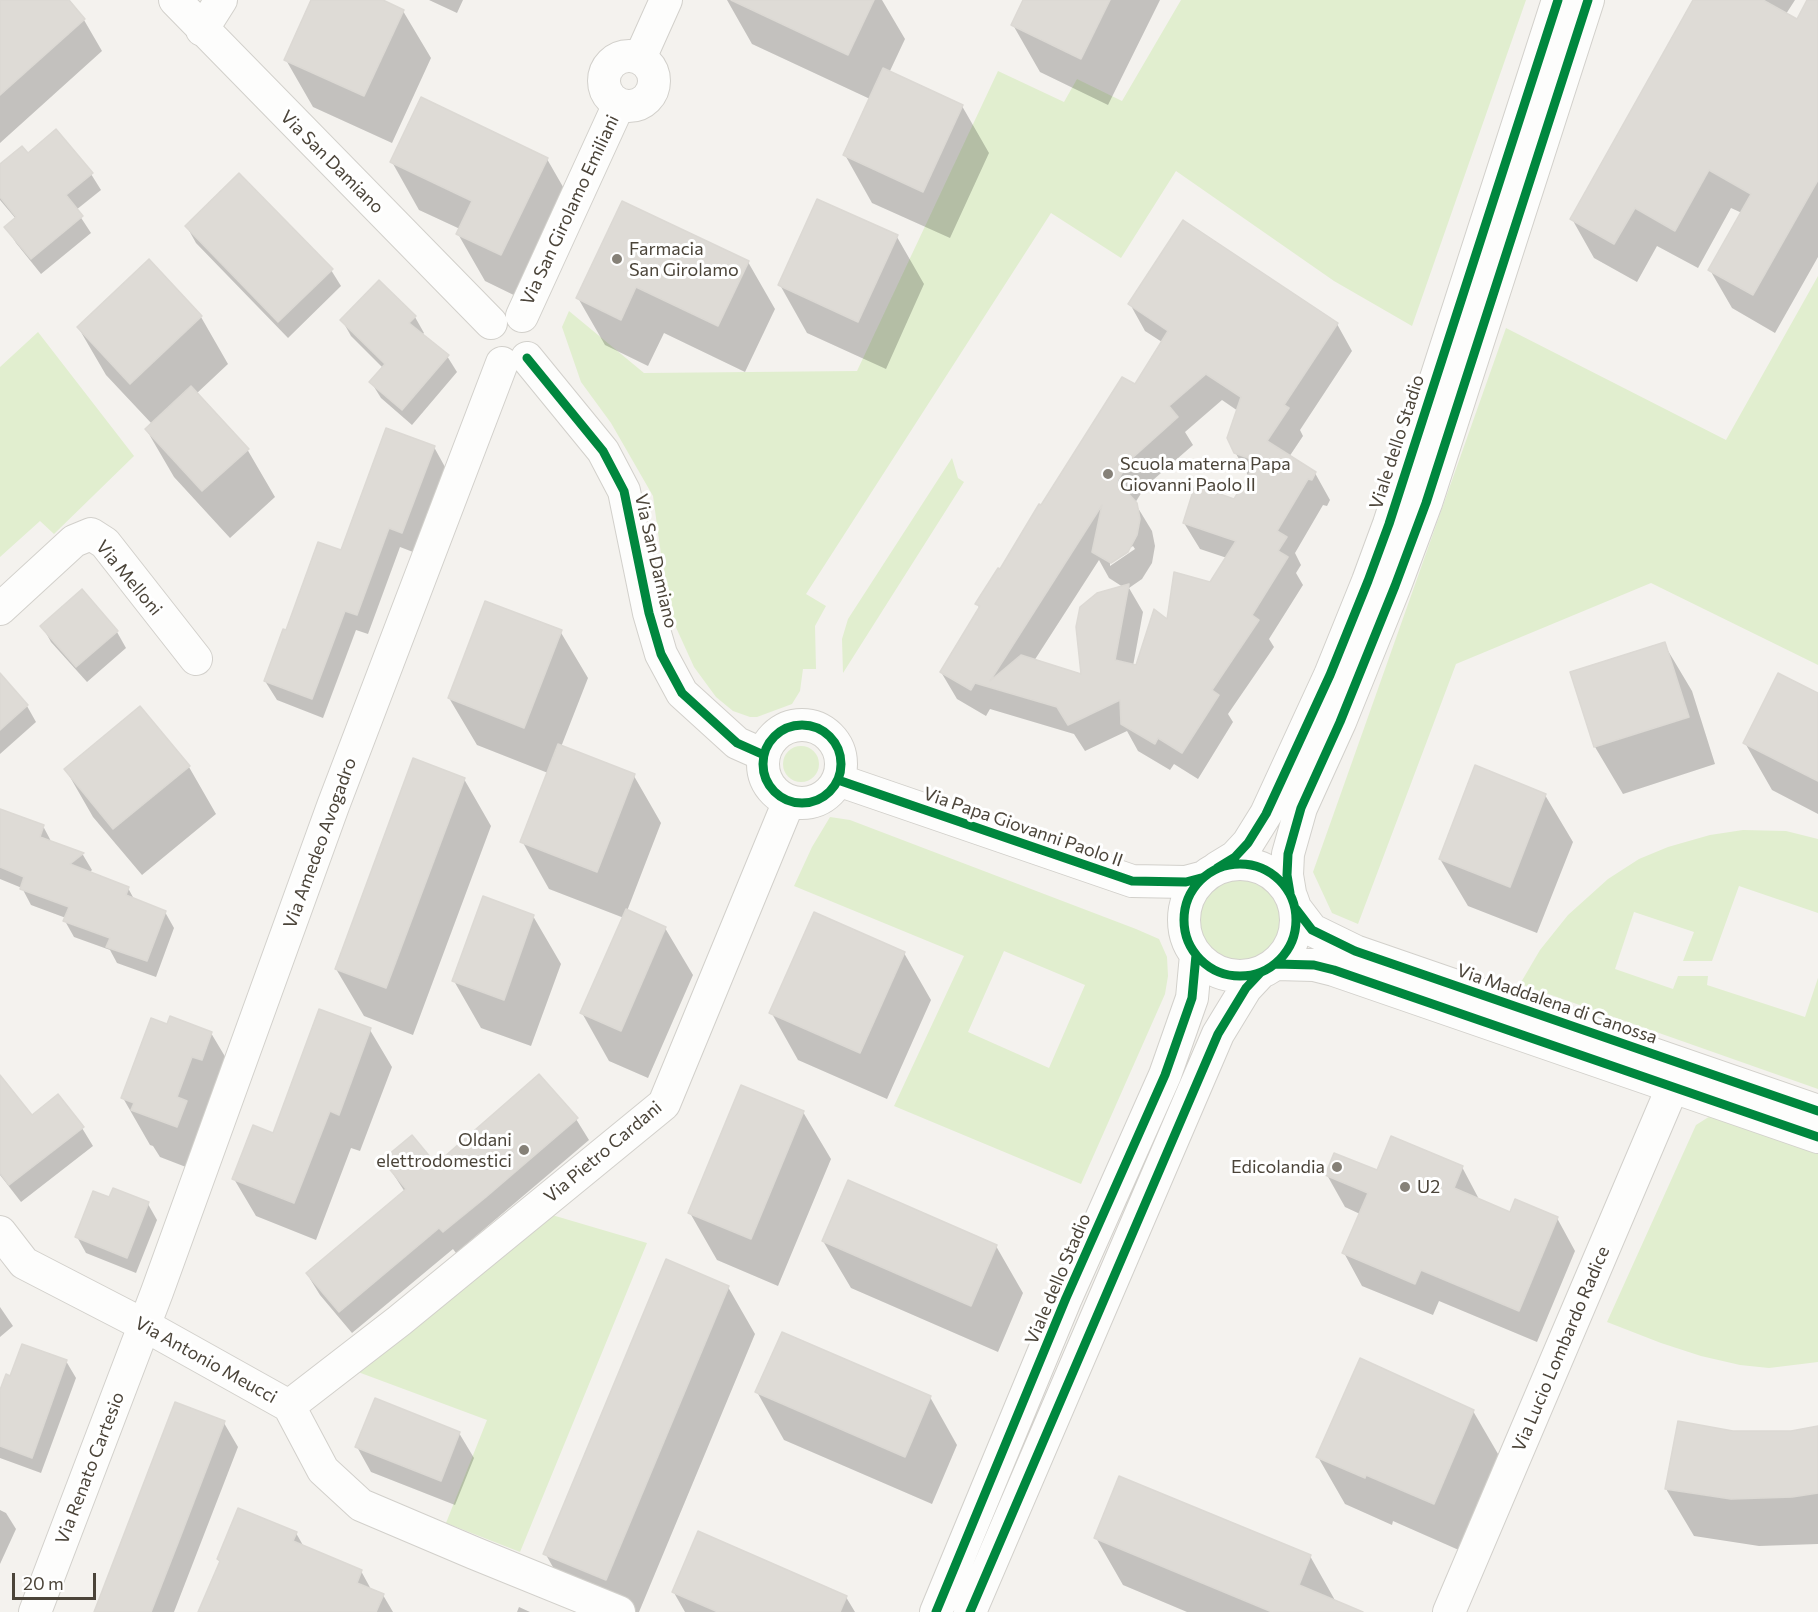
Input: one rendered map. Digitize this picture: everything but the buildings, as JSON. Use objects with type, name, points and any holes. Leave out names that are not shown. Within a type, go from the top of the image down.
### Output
[{"type":"street","name":"Via San Damiano","points":[[175,0],[491,323],[485,338],[489,353],[514,361],[603,451],[624,491],[649,613],[661,654],[682,693],[737,743],[764,755]]},
{"type":"street","points":[[202,30],[221,0]]},
{"type":"street","name":"Via San Girolamo Emiliani","points":[[522,316],[619,104],[634,106],[648,98],[652,91],[654,83],[651,68],[640,58],[666,0]]},
{"type":"street","name":"Viale dello Stadio","points":[[936,1612],[1066,1298],[1168,1066],[1192,998],[1190,941],[1184,909],[1191,892],[1209,873],[1235,857],[1248,843],[1266,814],[1330,675],[1368,581],[1389,524],[1558,0]]},
{"type":"street","points":[[970,1612],[1158,1168],[1218,1034],[1246,987],[1289,949],[1296,930],[1287,875],[1288,854],[1301,808],[1340,722],[1426,503],[1588,0]]},
{"type":"street","points":[[491,323],[503,315],[522,316],[535,331],[536,342],[533,351],[514,361]]},
{"type":"street","name":"Via Amedeo Avogadro","points":[[144,1325],[333,806],[514,361]]},
{"type":"street","name":"Via Melloni","points":[[0,609],[74,541],[91,534],[105,543],[196,660]]},
{"type":"street","points":[[802,725],[815,727],[835,743],[840,755],[841,768],[838,780],[823,798],[812,802],[800,803],[778,796],[765,778],[762,766],[769,743],[783,730],[802,725]]},
{"type":"street","name":"Via Papa Giovanni Paolo II","points":[[838,780],[1132,881],[1186,882],[1209,873]]},
{"type":"street","name":"Via Pietro Cardani","points":[[289,1406],[399,1321],[664,1104],[789,801]]},
{"type":"street","points":[[1209,873],[1237,863],[1258,866],[1276,876],[1293,901]]},
{"type":"street","name":"Via Papa Giovanni Paolo II","points":[[1132,881],[1172,914],[1190,941]]},
{"type":"street","name":"Via Maddalena di Canossa","points":[[1293,901],[1312,930],[1338,944],[1818,1111]]},
{"type":"street","points":[[1190,941],[1206,965],[1218,972],[1233,976],[1247,976],[1268,968],[1314,965],[1334,970],[1818,1137]]},
{"type":"street","points":[[1497,1001],[1523,1022],[1524,1035]]},
{"type":"street","points":[[1524,1035],[1551,1030],[1609,1039]]},
{"type":"street","points":[[1656,1056],[1670,1071],[1673,1086]]},
{"type":"street","points":[[1673,1086],[1706,1083],[1777,1097]]},
{"type":"street","name":"Via Lucio Lombardo Radice","points":[[1449,1612],[1673,1086]]},
{"type":"street","name":"Via Antonio Meucci","points":[[0,1232],[24,1263],[144,1325],[289,1406],[323,1470],[361,1505],[619,1612]]},
{"type":"street","name":"Via Renato Cartesio","points":[[35,1612],[144,1325]]},
{"type":"green space","points":[[1181,0],[1526,0],[1412,326],[1334,281],[1176,171],[1121,258],[1051,213],[806,594],[826,606],[815,626],[816,669],[803,669],[800,691],[792,704],[757,717],[733,711],[716,697],[694,667],[669,612],[653,496],[611,423],[581,382],[562,327],[569,311],[644,373],[857,371],[998,71],[1064,102],[1077,79],[1122,101]]},
{"type":"green space","points":[[1818,276],[1818,665],[1651,583],[1456,664],[1358,924],[1332,913],[1313,872],[1506,328],[1726,440]]},
{"type":"green space","points":[[38,332],[134,456],[54,534],[40,521],[0,557],[0,367]]},
{"type":"green space","points":[[952,458],[958,478],[964,482],[843,673],[842,639],[848,619]]},
{"type":"green space","points":[[801,746],[814,751],[819,764],[814,777],[801,782],[788,777],[783,764],[788,751]]},
{"type":"green space","points":[[830,817],[850,820],[1159,939],[1167,957],[1168,976],[1165,994],[1081,1184],[894,1106],[964,956],[794,886],[812,847]],"holes":[[[1004,951],[1085,985],[1049,1068],[968,1032]]]},
{"type":"green space","points":[[1743,830],[1786,831],[1818,839],[1818,913],[1739,886],[1712,961],[1683,961],[1694,932],[1634,912],[1615,969],[1673,989],[1678,976],[1708,976],[1707,985],[1805,1017],[1818,978],[1818,1089],[1520,984],[1540,950],[1568,915],[1608,879],[1639,859],[1668,847],[1710,835]]},
{"type":"green space","points":[[1242,872],[1259,876],[1274,885],[1283,900],[1287,917],[1283,934],[1274,949],[1259,958],[1242,962],[1225,958],[1210,949],[1201,934],[1197,917],[1201,900],[1210,885],[1225,876]]},
{"type":"green space","points":[[1715,1113],[1818,1152],[1818,1362],[1769,1368],[1740,1365],[1701,1356],[1607,1322],[1696,1125]]},
{"type":"green space","points":[[552,1215],[647,1243],[520,1552],[446,1523],[487,1420],[358,1372]]},
{"type":"cycle path","points":[[1217,868],[1235,857],[1248,843],[1266,814],[1330,675],[1368,581],[1389,524],[1558,0]]},
{"type":"cycle path","points":[[1290,893],[1287,875],[1288,854],[1301,808],[1340,722],[1426,503],[1588,0]]},
{"type":"cycle path","points":[[527,358],[603,451],[624,491],[649,613],[661,654],[682,693],[737,743],[764,755]]},
{"type":"cycle path","points":[[802,725],[817,728],[830,736],[838,749],[841,764],[838,779],[830,792],[817,800],[802,803],[787,800],[774,792],[766,779],[763,764],[766,749],[774,736],[787,728],[802,725]]},
{"type":"cycle path","points":[[838,780],[1132,881],[1186,882],[1201,878]]},
{"type":"cycle path","points":[[1240,864],[1262,868],[1280,880],[1292,898],[1296,920],[1292,942],[1280,960],[1262,972],[1240,976],[1218,972],[1200,960],[1188,942],[1184,920],[1188,898],[1200,880],[1218,868],[1240,864]]},
{"type":"cycle path","points":[[1296,909],[1312,930],[1355,951],[1818,1111]]},
{"type":"cycle path","points":[[936,1612],[1066,1298],[1165,1075],[1192,998],[1196,955]]},
{"type":"cycle path","points":[[1276,964],[1314,965],[1334,970],[1818,1137]]},
{"type":"cycle path","points":[[970,1612],[1218,1034],[1246,988],[1261,972]]},
{"type":"place","name":"Farmacia San Girolamo","points":[[617,259]]},
{"type":"place","name":"Scuola materna Papa Giovanni Paolo II","points":[[1108,474]]},
{"type":"place","name":"Oldani elettrodomestici","points":[[524,1150]]},
{"type":"place","name":"Edicolandia","points":[[1337,1167]]},
{"type":"place","name":"U2","points":[[1405,1187]]}]
